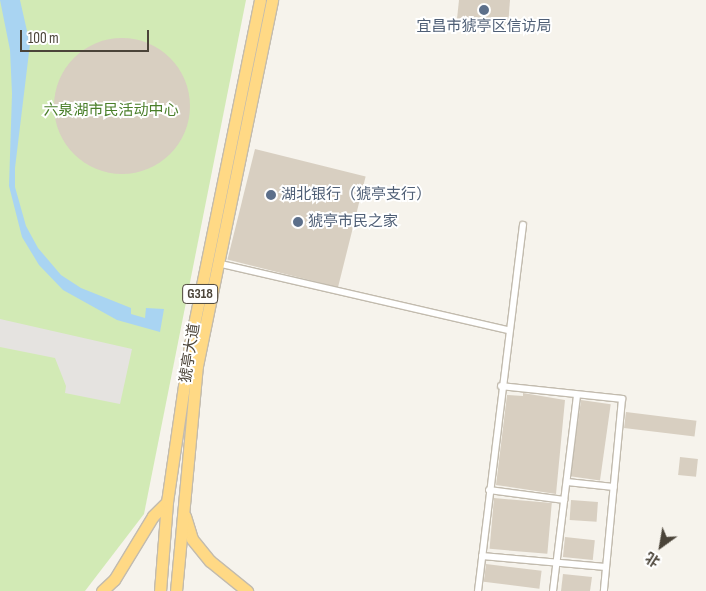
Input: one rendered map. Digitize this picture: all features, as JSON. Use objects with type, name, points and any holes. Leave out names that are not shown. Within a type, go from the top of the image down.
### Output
[{"type":"highway","name":"猇亭大道","points":[[160,591],[167,502],[190,344],[260,0]]},
{"type":"highway","name":"猇亭大道","points":[[176,591],[197,366],[216,263],[272,0]]},
{"type":"highway","points":[[102,591],[119,572],[153,516],[167,502]]},
{"type":"highway","points":[[183,510],[192,539],[231,580],[247,591]]},
{"type":"street","points":[[478,591],[501,386],[523,225]]},
{"type":"street","points":[[216,263],[508,330]]},
{"type":"street","points":[[501,386],[622,399],[604,591]]},
{"type":"street","points":[[554,591],[577,395]]},
{"type":"street","points":[[567,482],[614,487]]},
{"type":"street","points":[[489,490],[564,500]]},
{"type":"street","points":[[482,556],[606,567]]},
{"type":"green space","name":"六泉湖市民活动中心","points":[[0,0],[246,0],[144,514],[85,591],[0,591]]},
{"type":"shaded area","points":[[0,319],[132,349],[120,404],[65,393],[66,386],[55,358],[0,347]]},
{"type":"water","points":[[0,0],[20,0],[30,44],[15,168],[15,187],[26,226],[38,248],[61,275],[81,288],[131,308],[131,314],[145,318],[146,308],[164,309],[160,332],[117,320],[63,290],[39,265],[22,237],[9,186],[12,94],[10,50]]},
{"type":"building","name":"宜昌市猇亭区信访局","points":[[459,0],[510,0],[508,26],[457,19]]},
{"type":"building","points":[[122,38],[148,43],[160,49],[170,58],[179,68],[185,80],[190,106],[185,132],[179,144],[170,154],[160,163],[148,169],[122,174],[96,169],[84,163],[74,154],[65,144],[59,132],[54,106],[59,80],[65,68],[74,58],[84,49],[96,43]]},
{"type":"building","name":"猇亭市民之家","points":[[255,149],[366,177],[338,287],[227,260]]},
{"type":"building","points":[[523,393],[565,400],[556,494],[496,485],[507,395],[523,396]]},
{"type":"building","points":[[581,400],[611,404],[600,480],[570,476]]},
{"type":"building","points":[[626,412],[696,421],[695,437],[624,428]]},
{"type":"building","points":[[680,457],[698,459],[696,477],[678,475]]},
{"type":"building","points":[[494,498],[552,503],[547,554],[490,549]]},
{"type":"building","points":[[571,500],[598,502],[597,522],[570,520]]},
{"type":"building","points":[[565,537],[595,540],[593,560],[563,557]]},
{"type":"building","points":[[486,564],[542,571],[539,589],[484,582]]},
{"type":"building","points":[[563,574],[592,577],[590,591],[561,591]]},
{"type":"place","name":"宜昌市猇亭区信访局","points":[[484,10]]},
{"type":"place","name":"湖北银行（猇亭支行）","points":[[271,195]]},
{"type":"place","name":"猇亭市民之家","points":[[298,222]]}]
